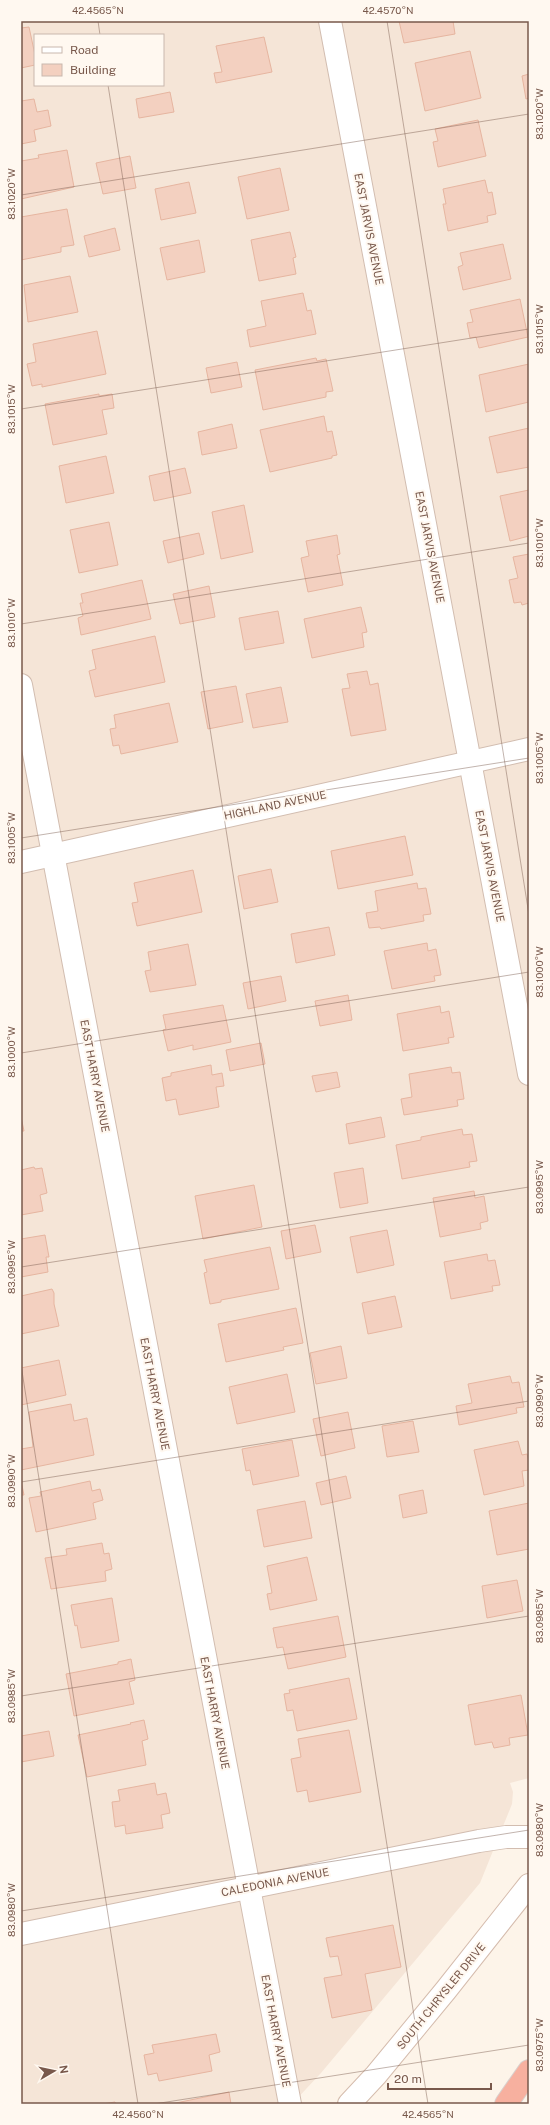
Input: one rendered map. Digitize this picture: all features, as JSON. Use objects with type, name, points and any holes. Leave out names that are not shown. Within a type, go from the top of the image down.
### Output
[{"type":"highway","points":[[506,2104],[529,2071]]},
{"type":"street","name":"EAST JARVIS AVENUE","points":[[330,21],[529,1074]]},
{"type":"street","name":"EAST HARRY AVENUE","points":[[21,685],[290,2104]]},
{"type":"street","name":"HIGHLAND AVENUE","points":[[21,862],[529,749]]},
{"type":"street","name":"CALEDONIA AVENUE","points":[[21,1934],[479,1841],[506,1837],[529,1837]]},
{"type":"street","name":"SOUTH CHRYSLER DRIVE","points":[[349,2104],[376,2075],[529,1886]]},
{"type":"shaded area","points":[[21,21],[529,21],[529,1778],[510,1783],[513,1792],[512,1804],[480,1883],[321,2073],[292,2104],[21,2104]]},
{"type":"building","points":[[399,21],[453,21],[455,34],[404,43]]},
{"type":"building","points":[[29,27],[34,50],[34,65],[21,68],[21,28]]},
{"type":"building","points":[[264,37],[272,72],[216,83],[214,73],[222,72],[216,46]]},
{"type":"building","points":[[470,51],[481,98],[425,111],[415,63]]},
{"type":"building","points":[[529,74],[529,98],[526,99],[522,76]]},
{"type":"building","points":[[170,92],[174,112],[139,118],[136,99]]},
{"type":"building","points":[[34,99],[37,112],[48,110],[51,126],[34,130],[36,141],[21,144],[21,101]]},
{"type":"building","points":[[478,120],[486,156],[438,167],[433,142],[438,141],[435,129]]},
{"type":"building","points":[[67,150],[74,187],[21,199],[21,161],[39,158],[38,155]]},
{"type":"building","points":[[130,156],[136,188],[103,194],[96,163]]},
{"type":"building","points":[[280,168],[289,210],[247,219],[238,177]]},
{"type":"building","points":[[485,180],[488,193],[492,192],[496,214],[487,216],[488,222],[448,231],[443,204],[446,204],[443,189]]},
{"type":"building","points":[[189,182],[196,213],[161,220],[155,189]]},
{"type":"building","points":[[67,209],[74,245],[61,247],[61,252],[21,260],[21,217]]},
{"type":"building","points":[[115,228],[120,250],[89,257],[84,236]]},
{"type":"building","points":[[290,232],[296,257],[293,258],[296,274],[259,281],[251,240]]},
{"type":"building","points":[[199,240],[205,272],[167,280],[160,248]]},
{"type":"building","points":[[503,244],[511,279],[463,290],[458,267],[463,265],[460,253]]},
{"type":"building","points":[[70,276],[78,312],[28,322],[24,285]]},
{"type":"building","points":[[303,293],[307,311],[311,310],[316,334],[250,347],[247,330],[266,326],[261,301]]},
{"type":"building","points":[[520,299],[528,337],[479,348],[476,337],[470,338],[467,323],[473,322],[470,310]]},
{"type":"building","points":[[97,331],[106,374],[42,387],[42,384],[32,386],[27,364],[36,362],[33,344]]},
{"type":"building","points":[[316,358],[317,361],[326,359],[333,391],[326,392],[326,397],[263,410],[255,370]]},
{"type":"building","points":[[237,362],[242,387],[211,393],[206,368]]},
{"type":"building","points":[[529,364],[529,402],[486,412],[479,375]]},
{"type":"building","points":[[99,394],[99,396],[112,394],[114,408],[102,410],[107,434],[53,445],[45,404]]},
{"type":"building","points":[[324,416],[327,432],[332,431],[337,455],[332,456],[332,458],[270,472],[260,430]]},
{"type":"building","points":[[232,424],[237,448],[202,455],[198,432]]},
{"type":"building","points":[[529,428],[529,467],[497,473],[489,437]]},
{"type":"building","points":[[106,456],[114,493],[66,503],[59,466]]},
{"type":"building","points":[[185,468],[191,493],[154,501],[149,476]]},
{"type":"building","points":[[529,490],[529,536],[510,541],[500,496]]},
{"type":"building","points":[[244,505],[253,552],[221,559],[212,512]]},
{"type":"building","points":[[109,522],[118,565],[79,573],[70,530]]},
{"type":"building","points":[[199,533],[204,554],[168,563],[163,541]]},
{"type":"building","points":[[337,535],[340,554],[337,555],[343,585],[308,592],[301,558],[309,556],[306,541]]},
{"type":"building","points":[[529,554],[529,603],[522,605],[521,602],[514,603],[509,580],[518,578],[513,557]]},
{"type":"building","points":[[142,580],[151,619],[81,635],[78,618],[83,616],[80,603],[83,603],[81,594]]},
{"type":"building","points":[[209,586],[215,617],[180,624],[173,594]]},
{"type":"building","points":[[361,607],[367,632],[362,633],[364,647],[312,658],[304,619]]},
{"type":"building","points":[[278,611],[284,643],[245,650],[239,618]]},
{"type":"building","points":[[155,636],[165,682],[95,697],[89,671],[96,669],[92,650]]},
{"type":"building","points":[[367,671],[370,685],[378,683],[386,730],[351,736],[342,689],[350,688],[347,674]]},
{"type":"building","points":[[236,686],[243,722],[208,729],[201,692]]},
{"type":"building","points":[[281,687],[288,722],[253,728],[246,694]]},
{"type":"building","points":[[169,703],[178,742],[121,754],[119,745],[113,746],[110,729],[116,728],[114,715]]},
{"type":"building","points":[[405,836],[413,875],[338,889],[331,851]]},
{"type":"building","points":[[271,869],[278,902],[244,909],[238,876]]},
{"type":"building","points":[[193,870],[202,912],[137,926],[132,903],[138,902],[134,883]]},
{"type":"building","points":[[417,883],[418,889],[426,888],[431,914],[423,915],[424,921],[381,929],[380,927],[369,928],[366,913],[378,911],[375,891]]},
{"type":"building","points":[[329,927],[335,955],[296,963],[291,934]]},
{"type":"building","points":[[427,943],[428,951],[436,949],[441,975],[434,976],[435,981],[392,989],[384,951]]},
{"type":"building","points":[[188,944],[196,985],[150,992],[145,971],[151,970],[148,952]]},
{"type":"building","points":[[281,976],[286,1001],[248,1009],[243,983]]},
{"type":"building","points":[[348,995],[352,1020],[320,1026],[315,1001]]},
{"type":"building","points":[[223,1005],[231,1042],[193,1050],[193,1045],[168,1051],[163,1030],[166,1029],[163,1015]]},
{"type":"building","points":[[440,1006],[441,1013],[449,1011],[454,1037],[448,1038],[449,1043],[403,1051],[397,1014]]},
{"type":"building","points":[[261,1043],[265,1064],[230,1071],[226,1050]]},
{"type":"building","points":[[211,1065],[212,1075],[222,1073],[224,1086],[216,1087],[219,1107],[179,1115],[176,1099],[166,1101],[162,1078],[171,1076],[171,1073]]},
{"type":"building","points":[[451,1067],[452,1073],[460,1072],[464,1099],[457,1100],[458,1106],[404,1115],[401,1099],[412,1097],[409,1074]]},
{"type":"building","points":[[337,1072],[340,1087],[316,1092],[312,1076]]},
{"type":"building","points":[[21,1117],[24,1131],[21,1131]]},
{"type":"building","points":[[381,1117],[385,1137],[349,1144],[346,1124]]},
{"type":"building","points":[[462,1129],[463,1135],[472,1134],[477,1161],[469,1162],[470,1167],[402,1179],[396,1145],[421,1140],[421,1137]]},
{"type":"building","points":[[34,1167],[35,1169],[42,1168],[47,1193],[40,1195],[43,1211],[21,1215],[21,1170]]},
{"type":"building","points":[[363,1168],[368,1203],[340,1208],[334,1173]]},
{"type":"building","points":[[254,1185],[262,1227],[203,1239],[195,1196]]},
{"type":"building","points":[[474,1191],[475,1198],[484,1196],[488,1221],[480,1223],[481,1229],[440,1237],[433,1198]]},
{"type":"building","points":[[315,1225],[321,1252],[286,1259],[281,1231]]},
{"type":"building","points":[[387,1230],[394,1265],[357,1273],[350,1237]]},
{"type":"building","points":[[45,1235],[49,1257],[46,1257],[48,1272],[21,1277],[21,1239]]},
{"type":"building","points":[[270,1247],[279,1289],[221,1300],[221,1302],[210,1304],[204,1273],[207,1272],[204,1260]]},
{"type":"building","points":[[487,1254],[488,1261],[495,1260],[500,1285],[492,1286],[493,1291],[451,1299],[444,1262]]},
{"type":"building","points":[[52,1289],[54,1293],[54,1304],[59,1326],[21,1334],[21,1296]]},
{"type":"building","points":[[395,1296],[402,1327],[368,1334],[362,1303]]},
{"type":"building","points":[[296,1308],[303,1343],[283,1347],[284,1350],[226,1362],[218,1324]]},
{"type":"building","points":[[341,1346],[347,1378],[316,1384],[310,1353]]},
{"type":"building","points":[[59,1360],[66,1395],[21,1405],[21,1368]]},
{"type":"building","points":[[287,1374],[295,1412],[237,1424],[229,1387]]},
{"type":"building","points":[[510,1376],[512,1383],[519,1382],[524,1407],[516,1408],[517,1413],[459,1425],[456,1406],[472,1403],[468,1384]]},
{"type":"building","points":[[71,1404],[74,1421],[87,1418],[94,1455],[21,1470],[21,1449],[33,1447],[29,1412]]},
{"type":"building","points":[[348,1412],[355,1448],[321,1456],[313,1419]]},
{"type":"building","points":[[413,1421],[419,1452],[387,1457],[382,1426]]},
{"type":"building","points":[[292,1440],[299,1476],[253,1485],[250,1470],[246,1471],[242,1449]]},
{"type":"building","points":[[518,1441],[522,1455],[527,1454],[529,1462],[529,1470],[522,1471],[524,1486],[484,1495],[474,1450]]},
{"type":"building","points":[[346,1476],[351,1498],[321,1505],[316,1483]]},
{"type":"building","points":[[21,1481],[24,1495],[21,1495]]},
{"type":"building","points":[[90,1481],[92,1491],[100,1489],[103,1500],[93,1503],[96,1519],[36,1532],[29,1498],[41,1496],[40,1492]]},
{"type":"building","points":[[423,1490],[427,1513],[403,1518],[399,1495]]},
{"type":"building","points":[[305,1501],[312,1538],[264,1547],[257,1510]]},
{"type":"building","points":[[529,1503],[529,1549],[497,1555],[489,1511]]},
{"type":"building","points":[[102,1543],[104,1554],[109,1553],[112,1569],[105,1571],[106,1581],[51,1589],[45,1558],[67,1555],[66,1549]]},
{"type":"building","points":[[307,1557],[317,1600],[270,1610],[267,1594],[272,1593],[267,1566]]},
{"type":"building","points":[[517,1580],[523,1611],[487,1618],[482,1586]]},
{"type":"building","points":[[112,1598],[119,1641],[81,1648],[77,1625],[75,1626],[71,1605]]},
{"type":"building","points":[[338,1616],[346,1657],[288,1669],[283,1647],[277,1648],[273,1628]]},
{"type":"building","points":[[131,1659],[135,1680],[129,1682],[134,1704],[74,1716],[66,1674],[118,1664],[118,1662]]},
{"type":"building","points":[[349,1678],[357,1719],[297,1731],[293,1710],[287,1711],[284,1694],[290,1693],[289,1690]]},
{"type":"building","points":[[521,1695],[528,1735],[509,1738],[510,1745],[494,1748],[492,1742],[475,1745],[468,1705]]},
{"type":"building","points":[[144,1720],[148,1739],[142,1741],[146,1765],[87,1777],[78,1735]]},
{"type":"building","points":[[349,1730],[361,1792],[309,1802],[307,1790],[297,1792],[291,1759],[301,1757],[298,1739]]},
{"type":"building","points":[[49,1731],[54,1756],[21,1762],[21,1736]]},
{"type":"building","points":[[155,1783],[157,1795],[166,1793],[170,1813],[161,1815],[163,1828],[126,1834],[125,1825],[115,1827],[112,1802],[120,1801],[118,1790]]},
{"type":"building","points":[[393,1925],[401,1967],[365,1974],[372,2010],[332,2018],[324,1978],[342,1975],[338,1956],[330,1957],[326,1938]]},
{"type":"building","points":[[216,2034],[220,2052],[209,2055],[212,2071],[159,2081],[157,2073],[148,2075],[144,2055],[154,2053],[152,2045]]},
{"type":"building","points":[[229,2092],[231,2104],[171,2104]]},
{"type":"building","points":[[115,2102],[116,2104],[103,2104]]}]
